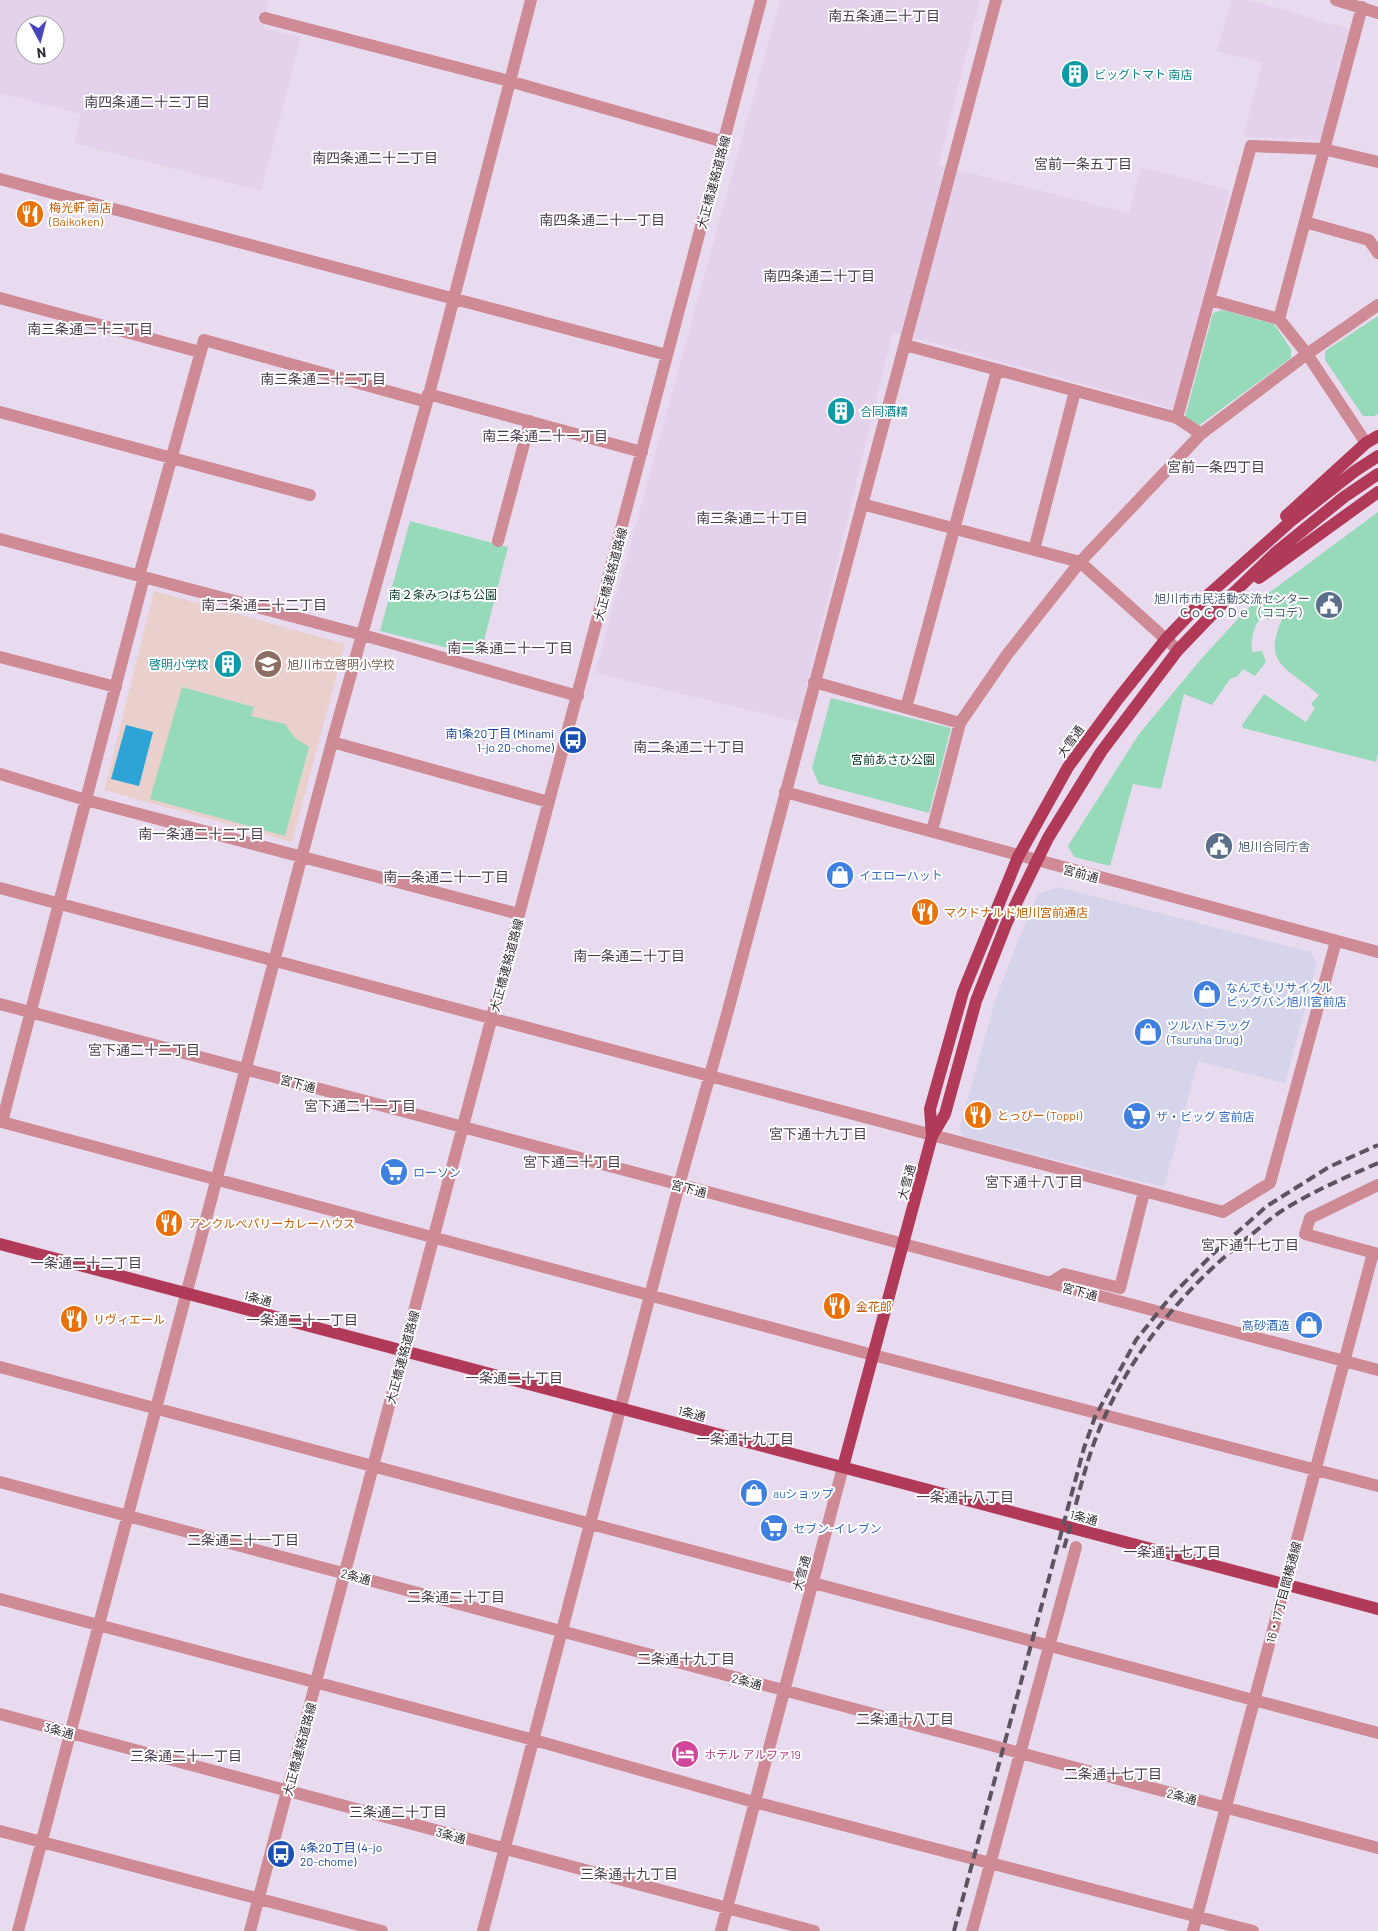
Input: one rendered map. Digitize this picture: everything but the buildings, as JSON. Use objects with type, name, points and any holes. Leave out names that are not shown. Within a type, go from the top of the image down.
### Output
[{"type":"main road","points":[[1207,596],[1260,541],[1366,443],[1378,436]]},
{"type":"main road","name":"大雪通","points":[[932,1136],[930,1109],[963,992],[1018,857],[1068,767],[1118,699],[1166,639],[1207,596],[1291,522],[1355,471],[1378,456]]},
{"type":"main road","name":"大雪通","points":[[843,1467],[932,1136],[945,1114],[976,1000],[1007,922],[1036,861],[1101,752],[1182,645],[1275,553],[1344,497],[1378,474]]},
{"type":"main road","points":[[1182,645],[1243,590],[1378,492]]},
{"type":"main road","name":"1条通","points":[[0,1244],[1378,1609]]},
{"type":"street","points":[[18,1931],[44,1842],[156,1408],[188,1293],[332,742],[428,398],[530,0]]},
{"type":"street","name":"大正橋連絡道路線","points":[[250,1931],[762,0]]},
{"type":"street","points":[[484,1931],[650,1294],[996,0]]},
{"type":"street","points":[[1336,0],[1378,13]]},
{"type":"street","points":[[1279,319],[1323,148],[1362,8]]},
{"type":"street","points":[[264,18],[509,81],[724,142]]},
{"type":"street","points":[[1177,418],[1251,146],[1323,148],[1378,162]]},
{"type":"street","points":[[0,179],[667,356]]},
{"type":"street","points":[[1305,222],[1369,240],[1378,252]]},
{"type":"street","points":[[0,298],[200,352]]},
{"type":"street","points":[[1210,300],[1279,319],[1307,354],[1366,443]]},
{"type":"street","points":[[932,831],[960,723],[1006,656],[1080,562],[1202,434],[1307,354],[1378,304]]},
{"type":"street","points":[[642,452],[530,421],[428,398],[204,340],[172,457],[116,687],[60,903],[29,1012],[2,1122],[872,1355],[1378,1486]]},
{"type":"street","points":[[905,345],[1177,418],[1202,434]]},
{"type":"street","points":[[906,708],[997,370]]},
{"type":"street","points":[[1034,550],[1075,391]]},
{"type":"street","points":[[0,412],[310,495]]},
{"type":"street","points":[[498,540],[530,421]]},
{"type":"street","points":[[862,504],[1080,562],[1166,639],[1182,645]]},
{"type":"street","points":[[0,539],[363,635],[578,696]]},
{"type":"street","points":[[0,657],[116,687]]},
{"type":"street","points":[[814,682],[960,723]]},
{"type":"street","points":[[332,742],[549,802]]},
{"type":"street","points":[[0,774],[86,800],[519,914]]},
{"type":"street","name":"宮前通","points":[[785,792],[932,831],[1018,857],[1378,952]]},
{"type":"street","points":[[0,888],[1223,1212],[1270,1183],[1336,941]]},
{"type":"street","name":"宮下通","points":[[0,1004],[903,1246],[1378,1370]]},
{"type":"street","points":[[1376,1253],[1305,1234],[1310,1218],[1378,1185]]},
{"type":"street","points":[[1050,1283],[1064,1274],[1120,1288],[1144,1192]]},
{"type":"street","name":"16・17丁目間横通線","points":[[1193,1931],[1345,1361],[1376,1253]]},
{"type":"street","points":[[0,1367],[1378,1733]]},
{"type":"street","name":"大雪通","points":[[721,1931],[843,1467]]},
{"type":"street","name":"2条通","points":[[0,1482],[1378,1848]]},
{"type":"street","points":[[972,1931],[1076,1547]]},
{"type":"street","points":[[0,1599],[534,1740],[754,1802],[1253,1931]]},
{"type":"street","name":"3条通","points":[[0,1714],[814,1931]]},
{"type":"street","points":[[0,1831],[382,1931]]},
{"type":"shaded area","points":[[0,0],[269,0],[263,28],[301,37],[261,191],[74,143],[81,114],[0,93]]},
{"type":"shaded area","points":[[780,0],[980,0],[939,165],[1129,213],[1141,167],[1230,190],[1174,409],[893,332],[798,722],[595,673]]},
{"type":"shaded area","points":[[1232,0],[1249,0],[1349,29],[1320,140],[1243,137],[1262,63],[1217,51]]},
{"type":"shaded area","points":[[154,591],[345,644],[292,842],[104,790]]},
{"type":"shaded area","points":[[1058,887],[1311,952],[1317,964],[1285,1083],[1198,1061],[1164,1187],[965,1137],[959,1129],[996,998],[1018,941],[1038,894]]},
{"type":"green space","points":[[1222,310],[1274,324],[1291,349],[1291,358],[1198,426],[1185,417],[1213,313]]},
{"type":"green space","points":[[1378,316],[1378,414],[1363,416],[1325,360],[1325,351]]},
{"type":"green space","points":[[1378,512],[1378,753],[1376,762],[1243,728],[1242,725],[1264,694],[1306,722],[1315,708],[1311,704],[1319,695],[1280,663],[1276,655],[1275,645],[1283,617],[1272,613],[1268,620],[1263,616],[1260,619],[1253,632],[1252,652],[1262,651],[1266,662],[1255,676],[1243,669],[1238,676],[1230,679],[1212,705],[1184,694],[1161,789],[1133,784],[1110,866],[1074,857],[1068,846],[1139,734],[1202,658],[1247,609]]},
{"type":"green space","name":"南２条みつばち公園","points":[[410,521],[508,547],[480,656],[380,631]]},
{"type":"green space","points":[[182,687],[254,707],[251,716],[285,724],[295,738],[309,747],[285,836],[150,799]]},
{"type":"green space","name":"宮前あさひ公園","points":[[831,698],[951,728],[929,813],[819,784],[812,768]]},
{"type":"water","points":[[126,725],[153,732],[139,786],[111,779]]},
{"type":"railway","points":[[954,1931],[1084,1448],[1095,1417],[1136,1340],[1172,1295],[1216,1251],[1267,1206],[1329,1167],[1378,1145]]},
{"type":"railway","points":[[1064,1548],[1083,1477],[1097,1435],[1124,1378],[1159,1327],[1200,1280],[1223,1258],[1276,1215],[1316,1192],[1378,1163]]},
{"type":"place","name":"ビッグトマト 南店","points":[[1075,74]]},
{"type":"place","name":"梅光軒 南店 (Baikoken)","points":[[30,214]]},
{"type":"place","name":"合同酒精","points":[[841,411]]},
{"type":"place","name":"旭川市市民活動交流センター ＣｏＣｏＤｅ（ココデ）","points":[[1329,605]]},
{"type":"place","name":"啓明小学校","points":[[228,664]]},
{"type":"place","name":"旭川市立啓明小学校","points":[[268,664]]},
{"type":"place","name":"南1条20丁目 (Minami 1-jo 20-chome)","points":[[573,740]]},
{"type":"place","name":"旭川合同庁舎","points":[[1219,846]]},
{"type":"place","name":"イエローハット","points":[[840,875]]},
{"type":"place","name":"マクドナルド旭川宮前通店","points":[[925,912]]},
{"type":"place","name":"なんでもリサイクル ビッグバン旭川宮前店","points":[[1207,994]]},
{"type":"place","name":"ツルハドラッグ (Tsuruha Drug)","points":[[1148,1032]]},
{"type":"place","name":"とっぴー (Toppi)","points":[[978,1115]]},
{"type":"place","name":"ザ・ビッグ 宮前店","points":[[1137,1116]]},
{"type":"place","name":"ローソン","points":[[394,1172]]},
{"type":"place","name":"アンクルぺパリーカレーハウス","points":[[169,1223]]},
{"type":"place","name":"金花郎","points":[[837,1306]]},
{"type":"place","name":"リヴィエール","points":[[74,1319]]},
{"type":"place","name":"高砂酒造","points":[[1309,1325]]},
{"type":"place","name":"auショップ","points":[[754,1493]]},
{"type":"place","name":"セブン-イレブン","points":[[774,1528]]},
{"type":"place","name":"ホテル アルファ19","points":[[685,1754]]},
{"type":"place","name":"4条20丁目 (4-jo 20-chome)","points":[[281,1854]]},
{"type":"district","name":"南五条通二十丁目","points":[[884,15]]},
{"type":"district","name":"南四条通二十三丁目","points":[[147,101]]},
{"type":"district","name":"南四条通二十二丁目","points":[[375,157]]},
{"type":"district","name":"宮前一条五丁目","points":[[1083,163]]},
{"type":"district","name":"南四条通二十一丁目","points":[[602,219]]},
{"type":"district","name":"南四条通二十丁目","points":[[819,275]]},
{"type":"district","name":"南三条通二十三丁目","points":[[90,328]]},
{"type":"district","name":"南三条通二十二丁目","points":[[323,378]]},
{"type":"district","name":"南三条通二十一丁目","points":[[545,435]]},
{"type":"district","name":"宮前一条四丁目","points":[[1216,466]]},
{"type":"district","name":"南三条通二十丁目","points":[[752,517]]},
{"type":"district","name":"南二条通二十二丁目","points":[[264,604]]},
{"type":"district","name":"南二条通二十一丁目","points":[[510,647]]},
{"type":"district","name":"南二条通二十丁目","points":[[689,746]]},
{"type":"district","name":"南一条通二十二丁目","points":[[201,833]]},
{"type":"district","name":"南一条通二十一丁目","points":[[446,876]]},
{"type":"district","name":"南一条通二十丁目","points":[[629,955]]},
{"type":"district","name":"宮下通二十二丁目","points":[[144,1049]]},
{"type":"district","name":"宮下通二十一丁目","points":[[360,1105]]},
{"type":"district","name":"宮下通十九丁目","points":[[818,1133]]},
{"type":"district","name":"宮下通二十丁目","points":[[572,1161]]},
{"type":"district","name":"宮下通十八丁目","points":[[1034,1181]]},
{"type":"district","name":"宮下通十七丁目","points":[[1250,1244]]},
{"type":"district","name":"一条通二十二丁目","points":[[86,1262]]},
{"type":"district","name":"一条通二十一丁目","points":[[302,1319]]},
{"type":"district","name":"一条通二十丁目","points":[[514,1377]]},
{"type":"district","name":"一条通十九丁目","points":[[745,1438]]},
{"type":"district","name":"一条通十八丁目","points":[[965,1496]]},
{"type":"district","name":"二条通二十一丁目","points":[[243,1539]]},
{"type":"district","name":"一条通十七丁目","points":[[1172,1551]]},
{"type":"district","name":"二条通二十丁目","points":[[456,1596]]},
{"type":"district","name":"二条通十九丁目","points":[[686,1658]]},
{"type":"district","name":"二条通十八丁目","points":[[905,1718]]},
{"type":"district","name":"三条通二十一丁目","points":[[186,1755]]},
{"type":"district","name":"二条通十七丁目","points":[[1113,1773]]},
{"type":"district","name":"三条通二十丁目","points":[[398,1811]]},
{"type":"district","name":"三条通十九丁目","points":[[629,1873]]}]
